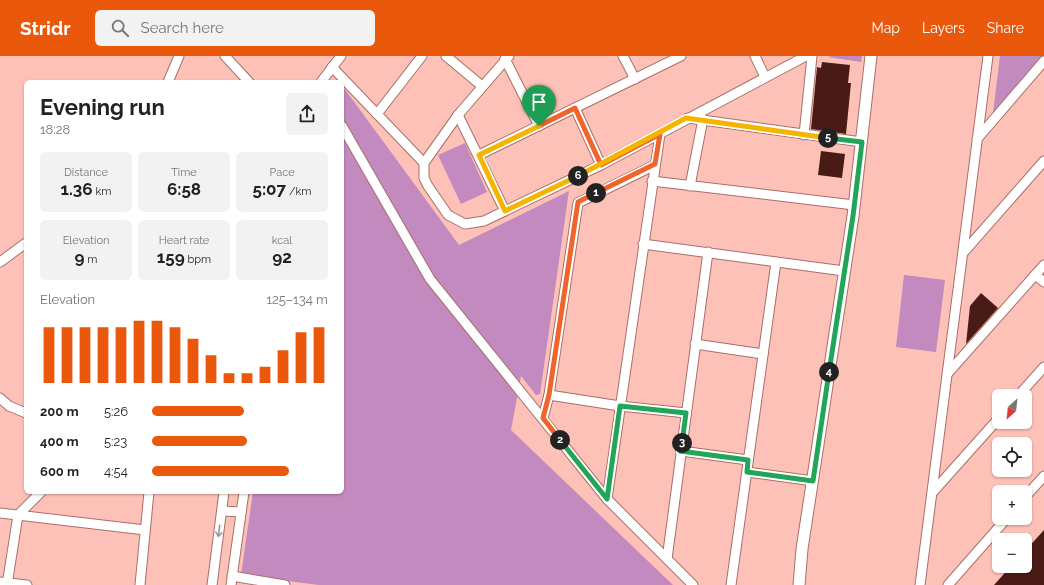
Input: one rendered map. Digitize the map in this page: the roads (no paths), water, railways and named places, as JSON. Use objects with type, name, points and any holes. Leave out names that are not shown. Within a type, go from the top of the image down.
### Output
[{"type":"main road","points":[[799,585],[802,549],[854,205],[871,56]]},
{"type":"street","points":[[169,80],[179,56]]},
{"type":"street","points":[[225,56],[247,80]]},
{"type":"street","points":[[322,80],[341,56]]},
{"type":"street","points":[[377,114],[422,56]]},
{"type":"street","points":[[446,56],[482,86]]},
{"type":"street","points":[[623,56],[635,79]]},
{"type":"street","points":[[479,155],[681,56]]},
{"type":"street","points":[[755,56],[765,77]]},
{"type":"street","points":[[539,126],[507,58],[458,115],[424,163],[424,178],[442,207],[456,220],[465,224],[475,224],[484,221],[601,165],[660,134],[686,118],[806,56]]},
{"type":"street","points":[[804,135],[812,56]]},
{"type":"street","points":[[920,585],[988,56]]},
{"type":"street","points":[[977,139],[1044,61]]},
{"type":"street","points":[[332,67],[424,163]]},
{"type":"street","points":[[575,108],[601,165]]},
{"type":"street","points":[[458,115],[479,155],[505,211]]},
{"type":"street","points":[[686,118],[703,119],[804,135],[862,142]]},
{"type":"street","points":[[690,186],[703,119]]},
{"type":"street","points":[[344,129],[430,279],[607,499],[693,585]]},
{"type":"street","points":[[607,499],[660,134]]},
{"type":"street","points":[[963,254],[1044,161]]},
{"type":"street","points":[[543,418],[549,395],[578,202],[655,164]]},
{"type":"street","points":[[652,181],[854,205]]},
{"type":"street","points":[[0,262],[24,244]]},
{"type":"street","points":[[643,244],[844,271]]},
{"type":"street","points":[[667,559],[680,451],[708,252]]},
{"type":"street","points":[[731,585],[776,262]]},
{"type":"street","points":[[948,373],[1044,265]]},
{"type":"street","points":[[1035,275],[1044,282]]},
{"type":"street","points":[[695,344],[763,354]]},
{"type":"street","points":[[1024,389],[1044,367]]},
{"type":"street","points":[[549,395],[620,406],[686,413]]},
{"type":"street","points":[[0,398],[9,406],[24,412]]},
{"type":"street","points":[[932,493],[992,426]]},
{"type":"street","points":[[680,451],[748,460]]},
{"type":"street","points":[[747,472],[813,481]]},
{"type":"street","points":[[1032,490],[1044,476]]},
{"type":"street","points":[[27,585],[5,583],[18,515],[39,494]]},
{"type":"street","points":[[140,585],[150,494]]},
{"type":"street","points":[[212,585],[224,494]]},
{"type":"street","points":[[244,494],[232,581],[285,585]]},
{"type":"street","points":[[222,511],[241,512]]},
{"type":"street","points":[[0,513],[145,530]]},
{"type":"street","points":[[948,585],[1001,525]]}]
